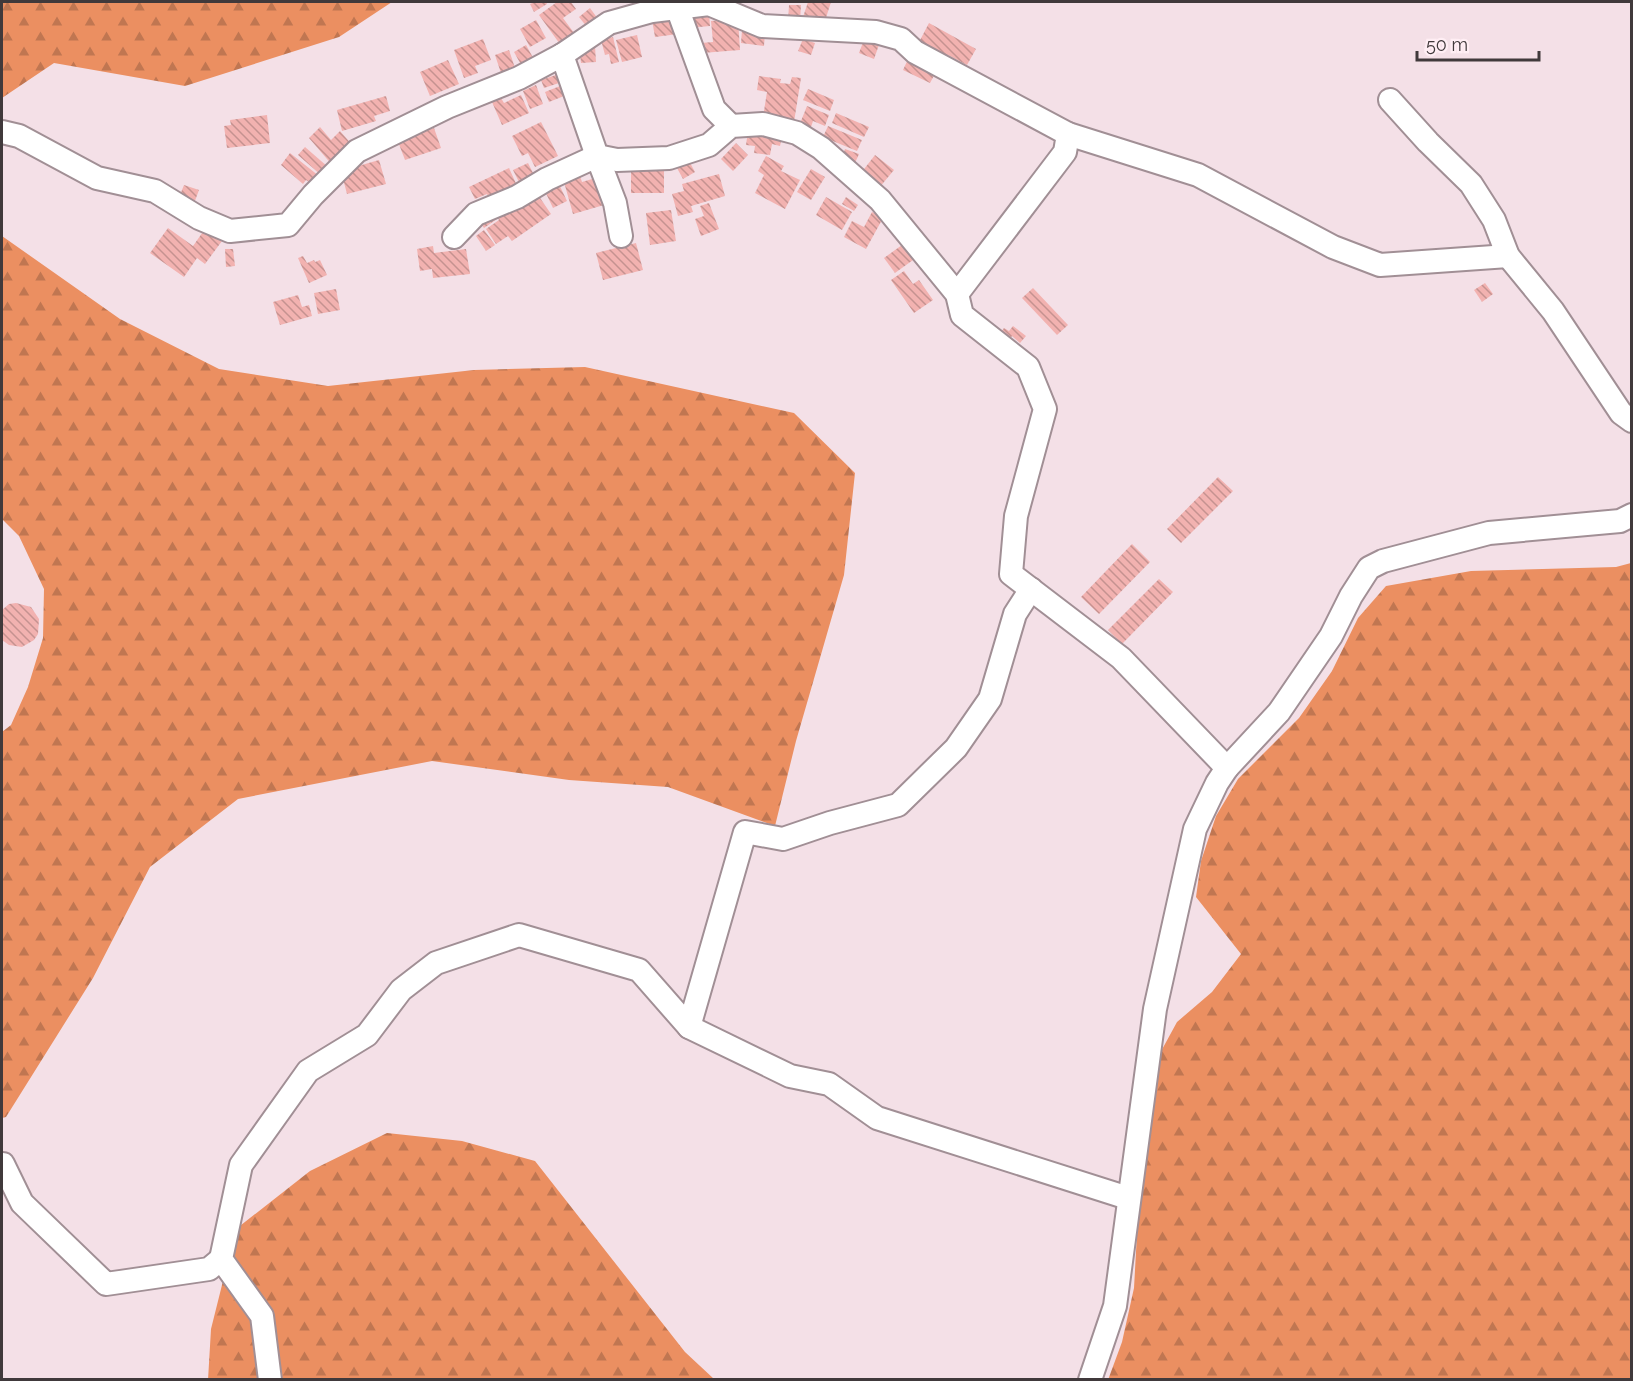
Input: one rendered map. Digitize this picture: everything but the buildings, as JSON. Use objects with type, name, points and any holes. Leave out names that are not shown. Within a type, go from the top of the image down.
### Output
[{"type":"street","points":[[2,132],[19,136],[97,178],[155,191],[200,218],[230,231],[288,225],[313,195],[357,151],[447,107],[519,78],[562,55],[609,23],[652,6],[678,10],[710,4],[762,26],[876,32],[901,39],[915,52],[1068,134],[1198,175],[1333,247],[1380,265],[1508,256]]},
{"type":"street","points":[[678,10],[714,109],[730,126]]},
{"type":"street","points":[[562,55],[615,203],[621,236]]},
{"type":"street","points":[[1390,100],[1428,142],[1472,184],[1494,220],[1508,256],[1553,311],[1622,413],[1632,421]]},
{"type":"street","points":[[454,237],[476,214],[517,197],[547,179],[597,156],[617,160],[669,158],[709,145],[730,126],[764,124],[797,133],[821,148],[880,200],[957,294],[962,315],[1028,368],[1045,409],[1016,516],[1011,574],[1121,658],[1227,768]]},
{"type":"street","points":[[957,294],[1065,152],[1068,134]]},
{"type":"street","points":[[1090,1380],[1116,1306],[1128,1198],[1155,1009],[1195,829],[1227,768],[1279,712],[1331,636],[1351,596],[1370,568],[1383,561],[1489,533],[1620,521],[1632,515]]},
{"type":"street","points":[[689,1027],[745,832],[783,839],[830,823],[898,805],[956,748],[990,699],[1016,614],[1031,589]]},
{"type":"street","points":[[2,1164],[22,1203],[106,1284],[209,1269],[221,1259],[241,1165],[308,1071],[367,1035],[401,990],[436,963],[519,935],[639,970],[689,1027],[790,1076],[829,1084],[877,1118],[1128,1198]]},
{"type":"street","points":[[221,1259],[262,1316],[270,1380]]},
{"type":"green space","points":[[2,2],[392,2],[339,37],[185,86],[54,63],[2,98]]},
{"type":"green space","points":[[2,236],[120,319],[219,369],[328,386],[474,370],[585,367],[794,413],[855,473],[844,575],[796,741],[775,826],[668,787],[569,780],[432,761],[238,799],[150,867],[93,978],[6,1117],[2,1118],[2,732],[11,725],[28,687],[43,638],[44,589],[19,536],[2,519]]},
{"type":"green space","points":[[1631,563],[1631,1379],[1108,1380],[1122,1342],[1134,1288],[1137,1234],[1159,1055],[1177,1022],[1212,992],[1241,954],[1196,897],[1201,861],[1216,816],[1238,779],[1299,718],[1332,671],[1358,618],[1386,586],[1471,571],[1616,567]]},
{"type":"green space","points":[[387,1133],[462,1141],[535,1161],[685,1352],[714,1379],[208,1380],[211,1329],[236,1229],[310,1171]]}]
